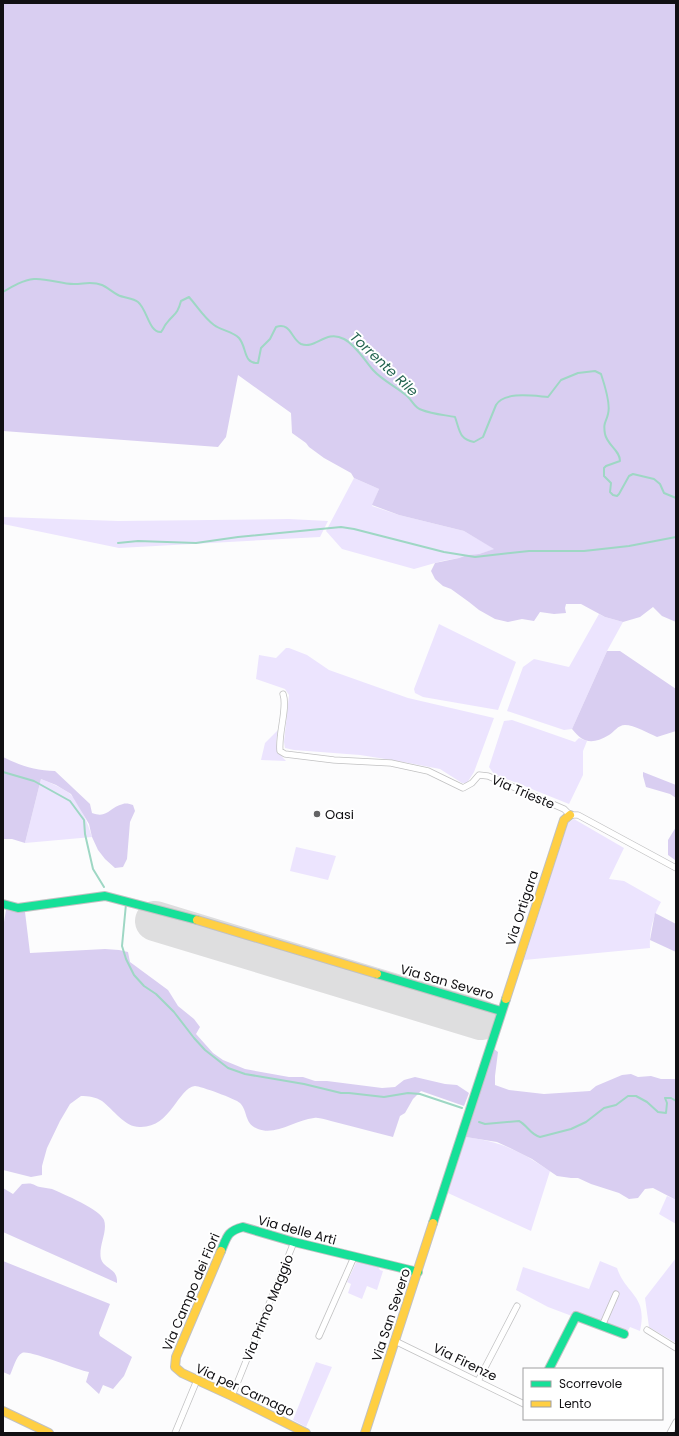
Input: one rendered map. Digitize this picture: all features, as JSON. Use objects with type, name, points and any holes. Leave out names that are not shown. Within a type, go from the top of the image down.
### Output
[{"type":"street","name":"Via Trieste","points":[[283,694],[285,703],[279,743],[280,751],[285,754],[334,760],[391,763],[428,771],[463,788],[472,783],[479,775],[488,776],[564,809],[570,815],[578,815],[676,868]]},
{"type":"street","name":"Via Ortigara","points":[[501,1011],[564,820],[566,816],[570,815]]},
{"type":"street","name":"Via San Severo","points":[[3,904],[18,908],[105,896],[190,918],[501,1011],[365,1433]]},
{"type":"street","name":"Via delle Arti","points":[[235,1229],[242,1227],[294,1242],[418,1272]]},
{"type":"street","name":"Via Campo dei Fiori","points":[[175,1367],[176,1357],[229,1233],[235,1229]]},
{"type":"street","name":"Via Primo Maggio","points":[[232,1396],[294,1242]]},
{"type":"street","points":[[319,1336],[354,1256]]},
{"type":"street","points":[[602,1326],[616,1294]]},
{"type":"street","points":[[478,1382],[517,1306]]},
{"type":"street","points":[[550,1368],[576,1316],[624,1334]]},
{"type":"street","points":[[647,1330],[676,1348]]},
{"type":"street","name":"Via Firenze","points":[[395,1342],[523,1404]]},
{"type":"street","name":"Via per Carnago","points":[[175,1367],[182,1374],[232,1396],[306,1433]]},
{"type":"street","points":[[175,1433],[197,1380]]},
{"type":"street","points":[[3,1411],[49,1433]]},
{"type":"street","points":[[670,1433],[676,1422]]},
{"type":"shaded area","points":[[3,3],[676,3],[676,622],[662,616],[653,607],[640,617],[623,622],[605,617],[581,604],[566,604],[566,613],[554,614],[540,612],[534,621],[522,619],[508,622],[495,619],[479,610],[451,589],[443,586],[435,579],[431,571],[435,563],[467,555],[479,554],[494,549],[464,531],[399,515],[372,505],[379,489],[354,478],[351,473],[324,458],[309,447],[292,433],[291,413],[238,375],[226,437],[218,447],[3,431]]},
{"type":"shaded area","points":[[354,478],[379,489],[372,506],[399,515],[464,531],[495,549],[414,569],[342,549],[326,531]]},
{"type":"shaded area","points":[[3,517],[118,521],[289,519],[328,521],[320,537],[119,548],[3,524]]},
{"type":"shaded area","points":[[599,614],[623,622],[607,651],[572,729],[564,730],[507,711],[523,667],[534,659],[569,667]]},
{"type":"shaded area","points":[[439,624],[516,662],[498,710],[423,697],[415,693],[414,689]]},
{"type":"shaded area","points":[[286,648],[307,655],[329,670],[408,698],[494,718],[474,772],[467,783],[462,783],[440,769],[360,755],[285,748],[284,742],[289,695],[285,689],[256,679],[259,655],[276,658]]},
{"type":"shaded area","points":[[607,651],[620,651],[676,689],[676,731],[657,737],[629,725],[623,725],[618,727],[611,734],[593,741],[584,740],[576,734],[572,729]]},
{"type":"shaded area","points":[[512,720],[575,742],[579,738],[587,741],[583,751],[583,775],[569,804],[494,774],[489,767],[504,721]]},
{"type":"shaded area","points":[[278,730],[277,747],[280,754],[286,761],[261,760],[265,743]]},
{"type":"shaded area","points":[[3,757],[28,767],[55,771],[90,804],[92,813],[102,815],[118,805],[133,805],[135,811],[130,822],[127,859],[123,867],[115,868],[98,850],[92,837],[89,824],[71,794],[56,785],[41,779],[25,843],[12,839],[3,839]]},
{"type":"shaded area","points":[[643,772],[676,785],[676,798],[670,794],[646,787]]},
{"type":"shaded area","points":[[41,779],[62,789],[73,797],[83,814],[92,837],[25,843]]},
{"type":"shaded area","points":[[574,819],[624,848],[609,879],[624,881],[661,902],[652,924],[650,948],[524,960],[568,823]]},
{"type":"shaded area","points":[[676,827],[675,860],[668,855],[668,840]]},
{"type":"shaded area","points":[[296,847],[336,856],[328,880],[290,871]]},
{"type":"shaded area","points":[[6,910],[25,912],[30,953],[105,949],[128,952],[130,962],[168,990],[178,1006],[194,1019],[200,1027],[196,1034],[213,1053],[223,1060],[245,1069],[289,1077],[303,1077],[315,1081],[327,1081],[382,1088],[395,1087],[404,1080],[415,1077],[445,1084],[457,1085],[469,1093],[464,1106],[421,1091],[413,1099],[405,1113],[400,1116],[393,1137],[318,1118],[307,1119],[272,1131],[265,1131],[250,1124],[240,1103],[218,1093],[195,1086],[189,1088],[184,1093],[167,1115],[160,1121],[141,1127],[135,1127],[125,1122],[102,1101],[92,1097],[81,1096],[70,1104],[60,1121],[47,1148],[42,1166],[42,1175],[31,1177],[3,1170],[3,928]]},
{"type":"shaded area","points":[[655,913],[676,924],[676,952],[650,940]]},
{"type":"shaded area","points":[[494,1049],[498,1052],[495,1085],[509,1090],[544,1094],[590,1091],[596,1086],[622,1075],[631,1074],[638,1077],[651,1076],[661,1079],[676,1079],[676,1200],[653,1188],[645,1189],[638,1198],[629,1199],[619,1193],[578,1178],[557,1176],[532,1159],[497,1142],[466,1137]]},
{"type":"shaded area","points":[[466,1137],[479,1139],[510,1148],[550,1171],[531,1231],[448,1193]]},
{"type":"shaded area","points":[[22,1184],[34,1184],[39,1187],[52,1189],[81,1202],[96,1211],[101,1216],[104,1220],[105,1229],[100,1254],[101,1259],[103,1263],[115,1274],[117,1283],[3,1232],[3,1188],[13,1194]]},
{"type":"shaded area","points":[[667,1196],[676,1200],[676,1224],[659,1214]]},
{"type":"shaded area","points":[[676,1258],[676,1343],[649,1327],[645,1298]]},
{"type":"shaded area","points":[[3,1261],[110,1304],[99,1333],[100,1336],[132,1357],[124,1376],[113,1389],[103,1385],[99,1394],[86,1382],[89,1372],[33,1354],[22,1353],[18,1357],[10,1375],[3,1372]]},
{"type":"shaded area","points":[[600,1261],[617,1268],[621,1277],[639,1302],[642,1319],[640,1331],[630,1327],[625,1336],[548,1307],[516,1290],[523,1267],[589,1289]]},
{"type":"shaded area","points":[[359,1262],[378,1267],[383,1271],[377,1290],[367,1286],[362,1299],[348,1293],[351,1284],[347,1282],[356,1263]]},
{"type":"shaded area","points":[[316,1362],[332,1367],[306,1427],[293,1420]]},
{"type":"waterway","name":"Torrente Rile","points":[[3,292],[22,282],[34,279],[44,279],[69,284],[98,284],[118,295],[138,302],[154,329],[161,332],[165,325],[177,312],[181,301],[189,297],[210,322],[239,338],[248,358],[253,363],[258,363],[261,348],[270,339],[276,327],[285,327],[298,342],[306,345],[331,336],[344,339],[360,353],[377,374],[407,396],[417,408],[455,417],[461,434],[465,439],[474,442],[483,437],[496,405],[500,401],[512,396],[520,395],[548,397],[561,380],[578,373],[595,371],[601,374],[608,399],[609,410],[604,430],[606,438],[618,454],[620,461],[604,468],[604,476],[611,483],[610,492],[617,496],[629,476],[633,474],[654,479],[660,484],[664,493],[676,498]]},
{"type":"waterway","points":[[118,543],[138,541],[196,543],[238,537],[341,527],[444,552],[475,557],[529,551],[584,551],[629,546],[676,537]]},
{"type":"waterway","points":[[3,772],[34,781],[70,801],[84,820],[85,834],[93,869],[104,887]]},
{"type":"waterway","points":[[126,904],[122,946],[126,959],[134,975],[144,986],[156,994],[174,1012],[205,1050],[228,1068],[245,1074],[304,1084],[341,1093],[384,1097],[408,1093],[420,1094],[462,1108]]},
{"type":"waterway","points":[[479,1122],[485,1124],[519,1121],[534,1134],[540,1137],[571,1129],[586,1122],[604,1108],[616,1105],[628,1096],[636,1096],[647,1102],[658,1112],[666,1113],[667,1103],[665,1098],[671,1098],[676,1101]]},
{"type":"runway","points":[[155,921],[481,1020]]},
{"type":"traffic: fast","points":[[3,904],[18,908],[105,896],[197,920]]},
{"type":"traffic: fast","points":[[377,974],[501,1011]]},
{"type":"traffic: fast","points":[[433,1223],[506,999]]},
{"type":"traffic: fast","points":[[221,1251],[228,1235],[234,1230],[243,1227],[294,1242],[418,1272]]},
{"type":"traffic: fast","points":[[550,1368],[576,1316],[624,1334]]},
{"type":"traffic: slow","points":[[506,999],[564,820],[570,815]]},
{"type":"traffic: slow","points":[[197,920],[377,974]]},
{"type":"traffic: slow","points":[[365,1433],[433,1223]]},
{"type":"traffic: slow","points":[[221,1251],[176,1357],[175,1367],[182,1373],[306,1433]]},
{"type":"traffic: slow","points":[[3,1411],[49,1433]]},
{"type":"place","name":"Oasi","points":[[317,814]]}]
